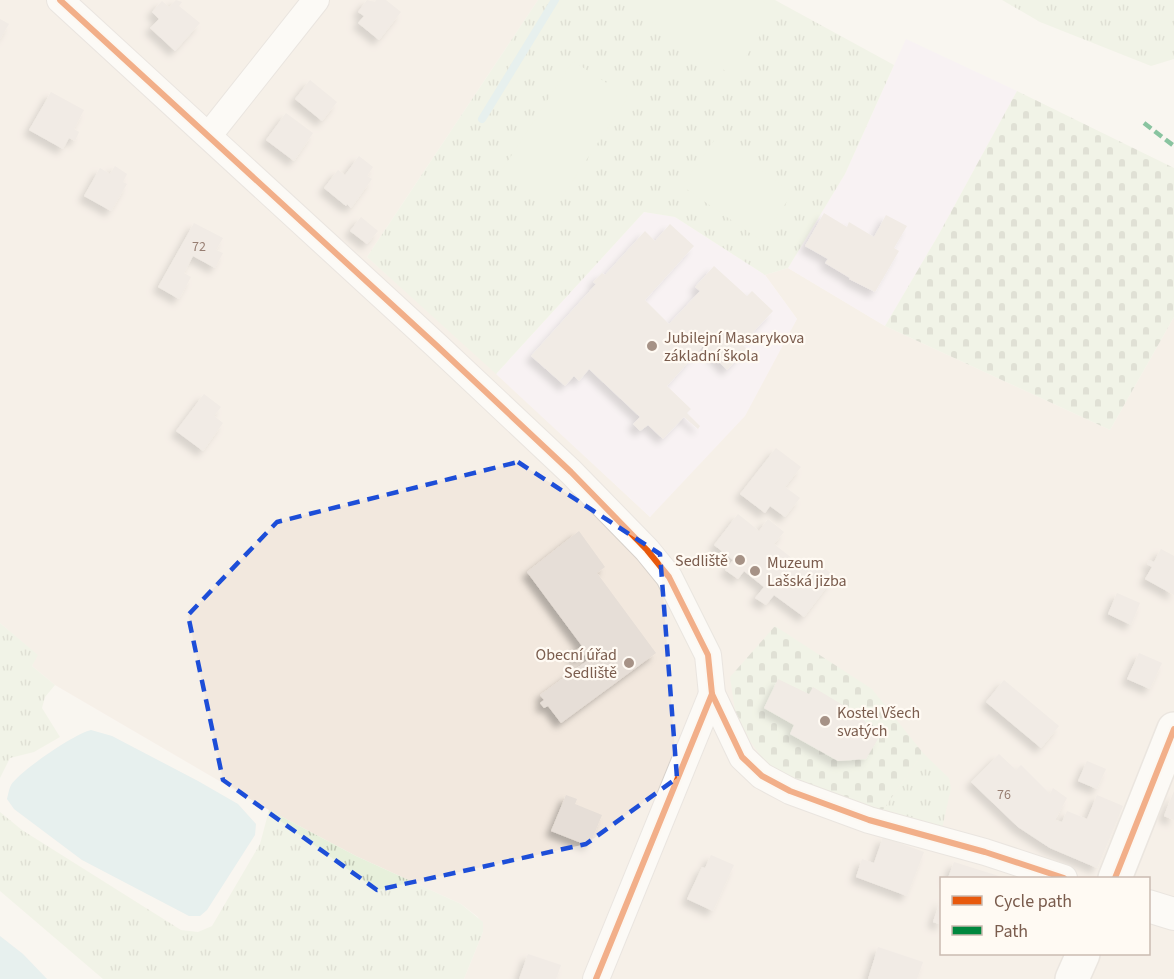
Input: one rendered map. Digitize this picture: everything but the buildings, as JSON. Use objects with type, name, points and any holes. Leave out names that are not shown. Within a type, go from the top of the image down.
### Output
[{"type":"main road","points":[[1116,877],[1174,729]]},
{"type":"main road","points":[[1072,979],[1083,955]]},
{"type":"street","points":[[60,0],[209,135],[571,472],[647,550],[669,577],[708,655],[712,694],[742,757],[762,776],[790,791],[869,820],[985,852],[1059,877]]},
{"type":"street","points":[[209,135],[316,0]]},
{"type":"street","points":[[596,979],[712,694]]},
{"type":"street","points":[[1150,906],[1174,914]]},
{"type":"highlighted area","points":[[518,462],[660,554],[677,778],[586,844],[377,890],[223,780],[188,615],[277,522]]},
{"type":"shaded area","points":[[0,0],[538,0],[367,257],[466,344],[650,517],[797,319],[765,275],[788,268],[885,326],[1110,430],[1174,317],[1174,979],[464,979],[483,932],[478,917],[461,904],[356,856],[269,810],[55,685],[32,666],[37,655],[0,623]]},
{"type":"shaded area","points":[[906,39],[1017,91],[939,234],[885,326],[788,268],[845,174]]},
{"type":"shaded area","name":"Jubilejní Masarykova základní škola","points":[[644,212],[675,217],[765,275],[797,319],[745,416],[650,517],[496,374]]},
{"type":"green space","points":[[538,0],[775,0],[894,65],[845,174],[788,268],[765,275],[675,217],[644,212],[496,374],[367,257]]},
{"type":"green space","points":[[618,0],[761,0],[777,10],[733,76]]},
{"type":"green space","points":[[1002,0],[1174,0],[1174,59],[1151,66],[1040,22]]},
{"type":"green space","points":[[573,61],[628,97],[556,206],[502,170]]},
{"type":"green space","points":[[1017,91],[1174,168],[1174,317],[1110,430],[885,326],[939,234]]},
{"type":"green space","points":[[715,139],[793,193],[760,240],[682,186]]},
{"type":"green space","points":[[0,623],[38,655],[32,666],[55,685],[45,697],[42,708],[60,737],[34,752],[10,758],[0,778]]},
{"type":"green space","points":[[775,626],[872,689],[923,753],[882,811],[789,779],[766,763],[750,741],[735,711],[730,677]]},
{"type":"green space","points":[[923,753],[949,778],[951,788],[942,829],[882,811]]},
{"type":"green space","points":[[269,810],[356,856],[461,904],[483,922],[483,932],[464,979],[103,979],[0,891],[0,812],[22,830],[181,930],[198,932],[212,926],[260,844]]},
{"type":"water","points":[[91,730],[112,736],[198,781],[238,804],[256,824],[255,835],[207,910],[200,916],[189,916],[82,860],[14,809],[7,799],[11,785],[25,771],[61,745]]},
{"type":"water","points":[[0,936],[23,954],[47,979],[0,979]]},
{"type":"waterway","points":[[482,119],[555,0]]},
{"type":"marked path","points":[[1144,123],[1174,146]]},
{"type":"cycle path","points":[[60,0],[437,346],[571,472],[647,550],[669,577],[708,655],[712,694],[742,757],[762,776],[790,791],[869,820],[985,852],[1061,877]]},
{"type":"cycle path","points":[[596,979],[712,694]]},
{"type":"cycle path","points":[[1115,877],[1174,729]]},
{"type":"place","name":"Jubilejní Masarykova základní škola","points":[[652,346]]},
{"type":"place","name":"Sedliště","points":[[740,560]]},
{"type":"place","name":"Muzeum Lašská jizba","points":[[755,571]]},
{"type":"place","name":"Obecní úřad Sedliště","points":[[629,663]]},
{"type":"place","name":"Kostel Všech svatých","points":[[825,721]]}]
